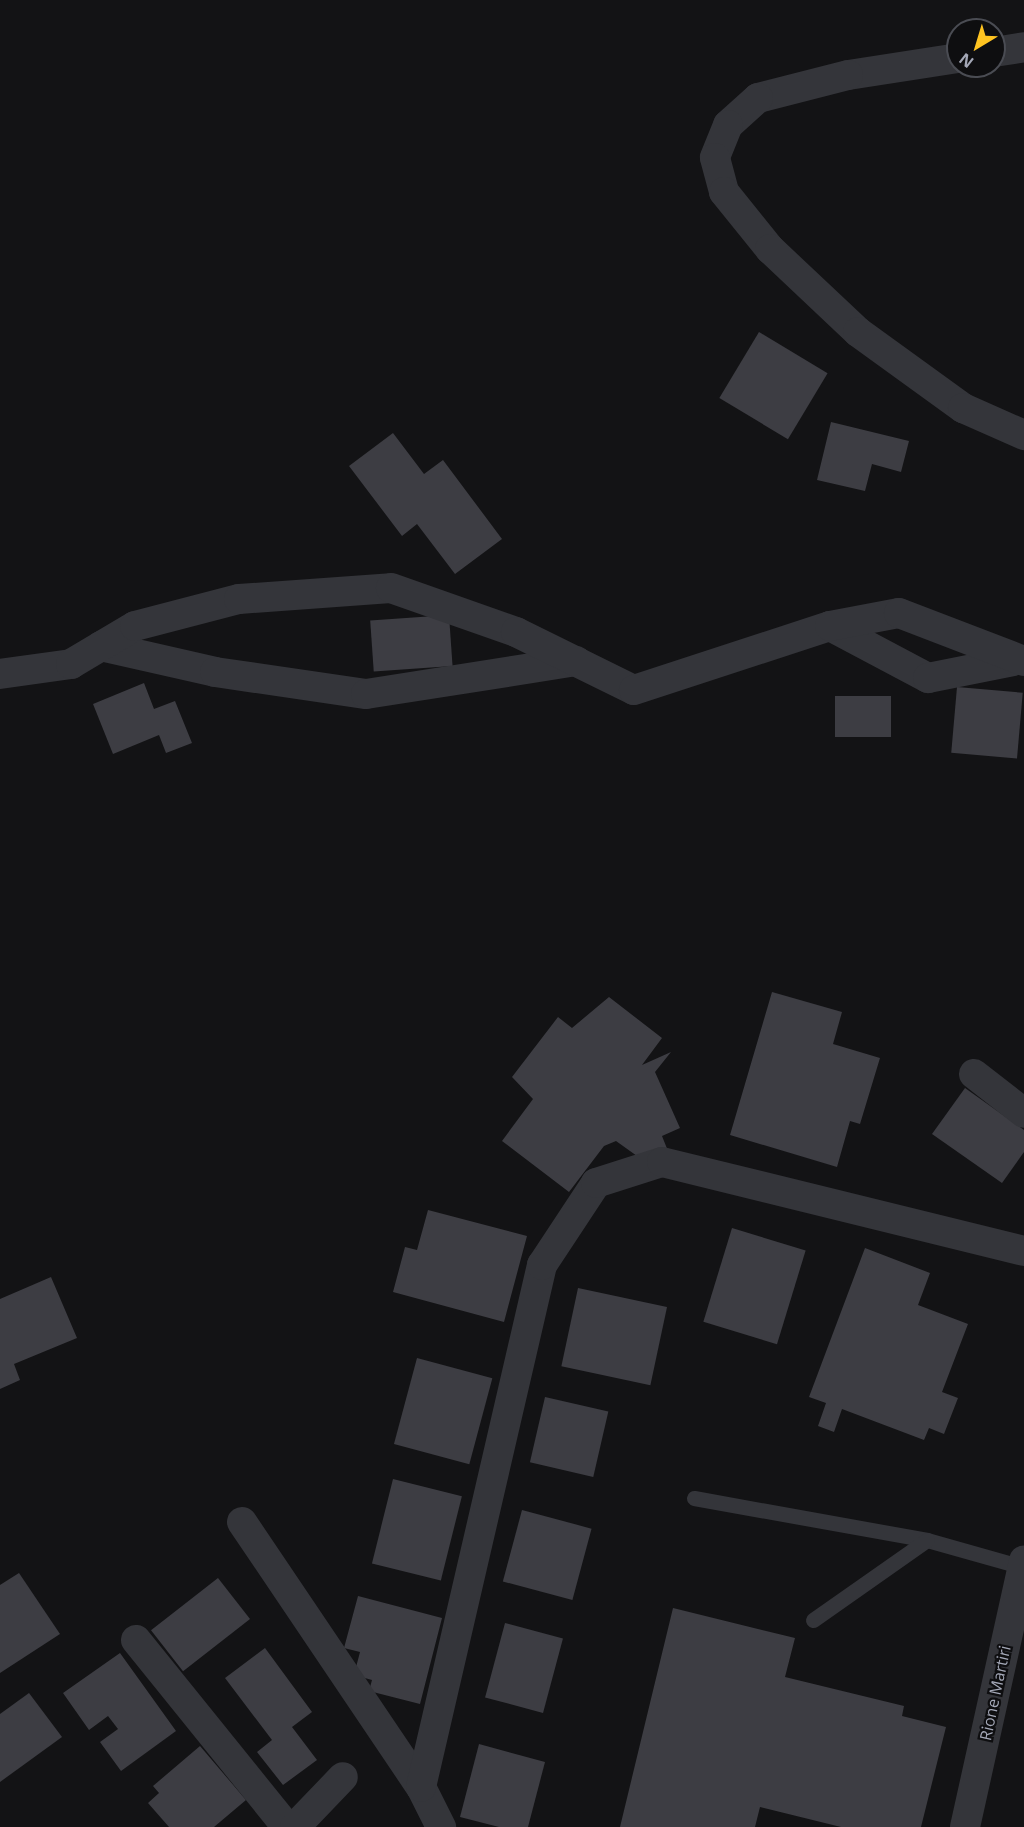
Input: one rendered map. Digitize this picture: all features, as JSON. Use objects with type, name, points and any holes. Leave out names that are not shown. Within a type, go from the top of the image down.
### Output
[{"type":"street","points":[[1006,50],[1024,47]]},
{"type":"street","points":[[946,60],[848,75],[758,98],[728,125],[715,158],[730,200],[770,249],[858,332],[963,408],[1024,435]]},
{"type":"street","points":[[0,674],[71,664],[135,626],[239,599],[391,588],[516,632],[634,690],[830,626],[899,613],[1019,661]]},
{"type":"street","points":[[830,626],[928,678],[1019,661]]},
{"type":"street","points":[[102,646],[215,672],[366,694],[576,661]]},
{"type":"street","points":[[974,1074],[1024,1113]]},
{"type":"street","points":[[420,1787],[542,1265],[596,1183],[662,1162],[1024,1251]]},
{"type":"street","points":[[242,1522],[420,1787],[441,1827]]},
{"type":"street","name":"Rione Martiri","points":[[965,1827],[1023,1563]]},
{"type":"street","points":[[136,1640],[287,1827]]},
{"type":"street","points":[[295,1827],[344,1778]]},
{"type":"lane","points":[[694,1498],[927,1540],[1023,1563]]},
{"type":"lane","points":[[813,1620],[927,1540]]},
{"type":"building","points":[[759,332],[828,373],[788,439],[719,398]]},
{"type":"building","points":[[831,422],[909,441],[901,472],[872,464],[865,491],[817,480]]},
{"type":"building","points":[[393,433],[424,474],[443,460],[502,539],[455,574],[417,524],[402,536],[349,466]]},
{"type":"building","points":[[449,615],[453,666],[374,671],[370,621]]},
{"type":"building","points":[[144,683],[154,709],[175,701],[192,743],[166,753],[159,735],[113,754],[93,704]]},
{"type":"building","points":[[957,687],[1023,693],[1017,759],[951,753]]},
{"type":"building","points":[[835,696],[891,696],[891,737],[835,737]]},
{"type":"building","points":[[772,992],[842,1012],[833,1044],[880,1058],[860,1124],[850,1121],[837,1167],[730,1135]]},
{"type":"building","points":[[609,997],[662,1038],[642,1065],[671,1052],[655,1072],[680,1128],[662,1136],[668,1151],[644,1161],[616,1141],[604,1146],[569,1192],[502,1141],[533,1099],[512,1077],[558,1017],[572,1028]]},
{"type":"building","points":[[965,1088],[1024,1130],[1024,1152],[1002,1183],[932,1134]]},
{"type":"building","points":[[428,1210],[527,1236],[504,1322],[393,1292],[405,1247],[417,1250]]},
{"type":"building","points":[[732,1228],[806,1251],[777,1344],[703,1322]]},
{"type":"building","points":[[865,1248],[930,1273],[918,1305],[968,1324],[942,1392],[958,1398],[944,1434],[929,1428],[924,1440],[842,1409],[834,1432],[818,1426],[826,1403],[809,1397]]},
{"type":"building","points":[[51,1277],[77,1338],[14,1364],[20,1380],[0,1389],[0,1299]]},
{"type":"building","points":[[578,1288],[667,1307],[650,1385],[561,1366]]},
{"type":"building","points":[[417,1358],[492,1378],[469,1464],[394,1444]]},
{"type":"building","points":[[545,1397],[608,1412],[593,1477],[530,1462]]},
{"type":"building","points":[[393,1479],[462,1496],[441,1581],[372,1563]]},
{"type":"building","points":[[522,1510],[592,1529],[572,1600],[503,1581]]},
{"type":"building","points":[[19,1573],[60,1634],[0,1673],[0,1585]]},
{"type":"building","points":[[218,1578],[250,1619],[183,1671],[151,1630]]},
{"type":"building","points":[[358,1596],[442,1618],[420,1704],[369,1691],[372,1680],[354,1675],[360,1652],[344,1648]]},
{"type":"building","points":[[673,1608],[795,1638],[785,1677],[904,1706],[902,1716],[946,1727],[921,1827],[841,1827],[760,1807],[755,1827],[620,1827]]},
{"type":"building","points":[[505,1623],[563,1639],[543,1713],[485,1697]]},
{"type":"building","points":[[265,1648],[312,1712],[292,1727],[317,1760],[283,1785],[257,1752],[272,1740],[225,1678]]},
{"type":"building","points":[[120,1653],[176,1731],[121,1771],[100,1742],[118,1729],[108,1716],[89,1730],[63,1693]]},
{"type":"building","points":[[29,1693],[62,1737],[0,1782],[0,1714]]},
{"type":"building","points":[[479,1744],[545,1762],[528,1827],[499,1827],[460,1817]]},
{"type":"building","points":[[200,1746],[246,1800],[214,1827],[169,1827],[148,1803],[159,1793],[153,1786]]}]
